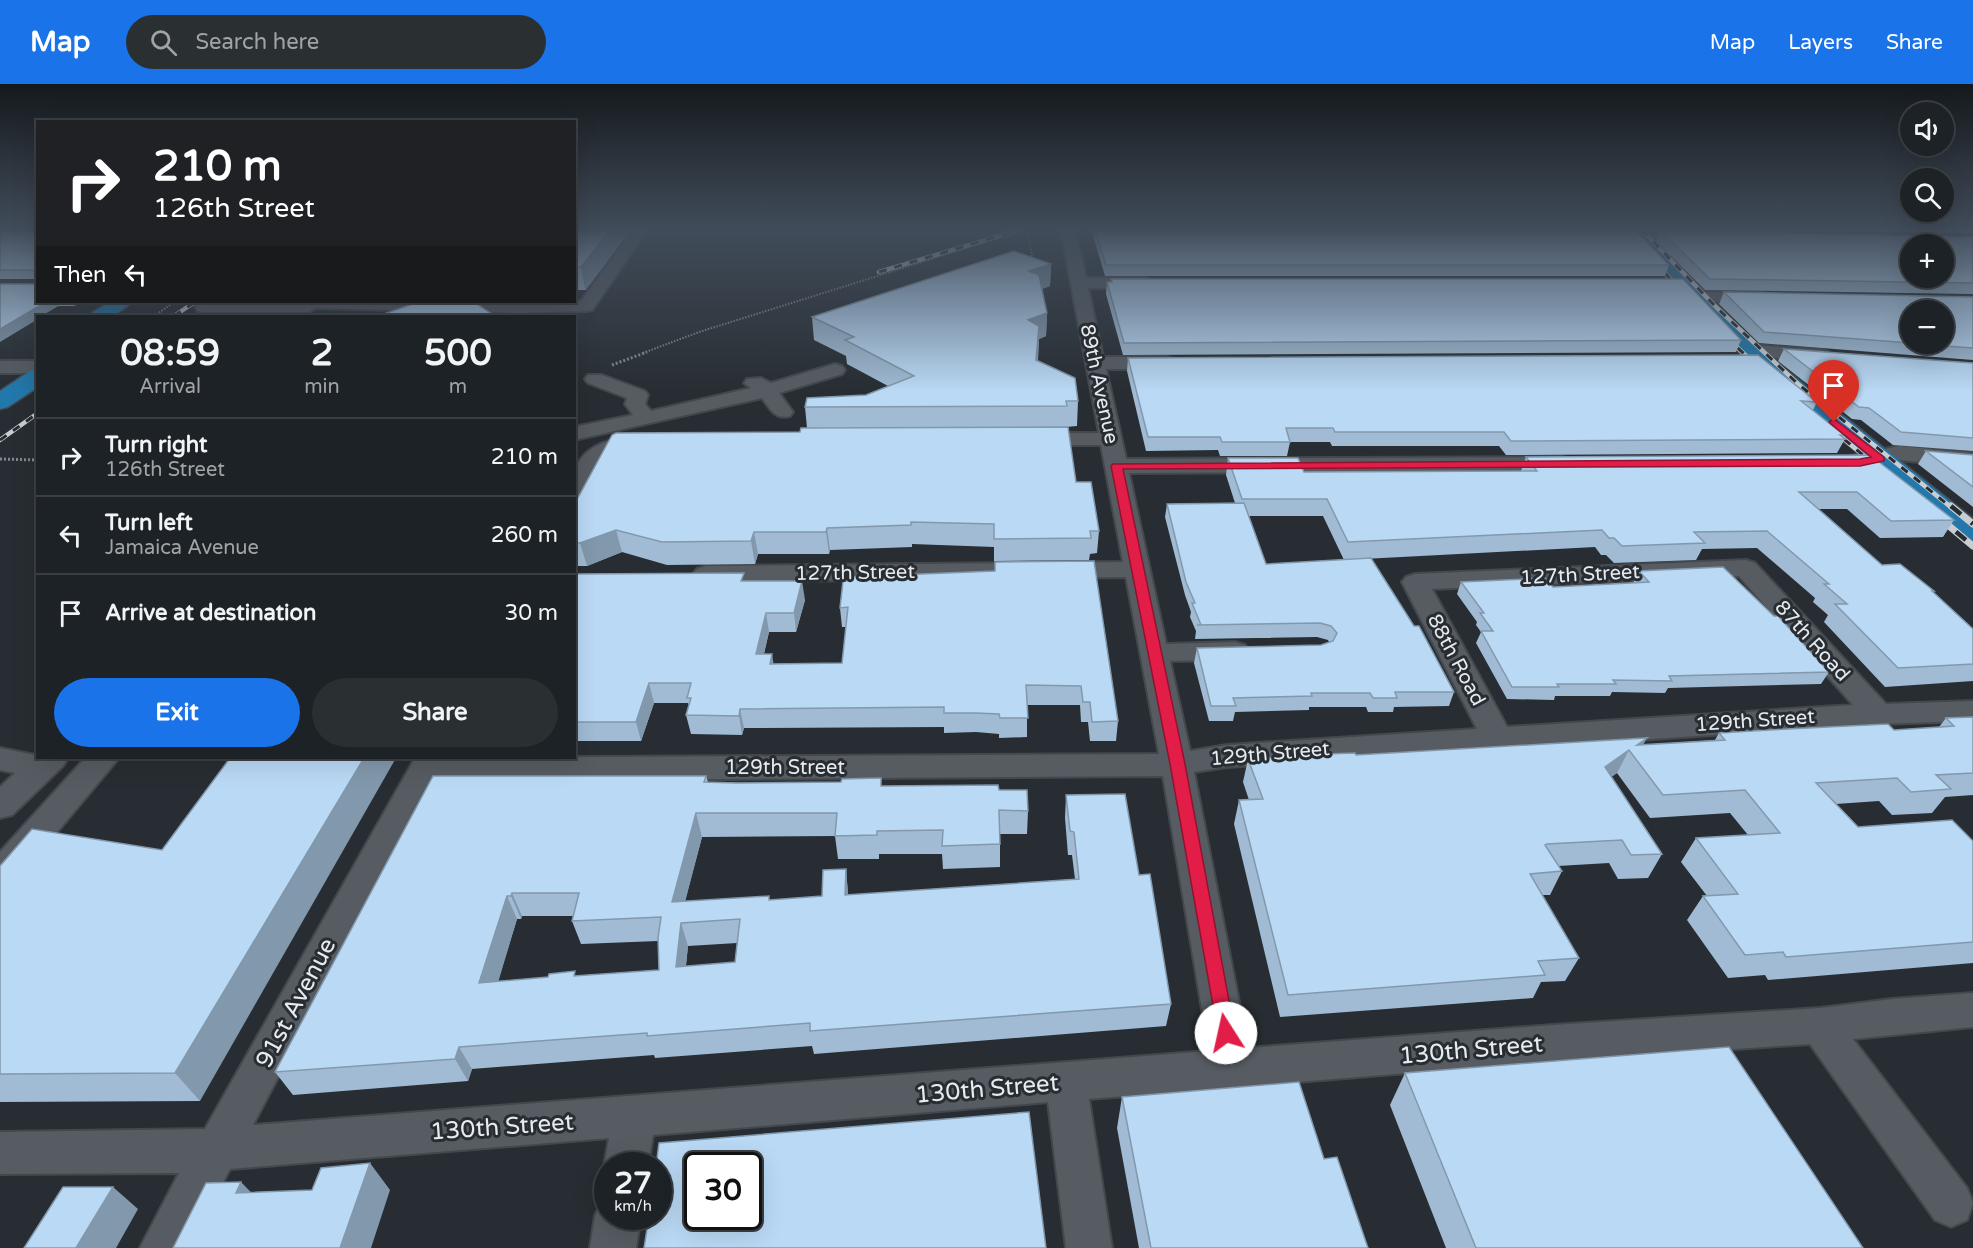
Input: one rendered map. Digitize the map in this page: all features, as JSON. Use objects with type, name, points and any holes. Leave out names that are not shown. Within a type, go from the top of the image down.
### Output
[{"type":"main road","points":[[1679,284],[1748,357],[1973,533]]},
{"type":"main road","points":[[106,315],[136,310]]},
{"type":"main road","points":[[0,382],[34,367]]},
{"type":"main road","points":[[0,402],[34,367]]},
{"type":"street","points":[[204,307],[428,304],[550,312],[586,306],[602,284]]},
{"type":"street","name":"89th Avenue","points":[[1078,284],[1177,764],[1232,1069]]},
{"type":"street","points":[[1682,288],[1776,298]]},
{"type":"street","points":[[576,295],[594,296]]},
{"type":"street","points":[[1748,357],[1843,358]]},
{"type":"street","points":[[1095,363],[1188,362]]},
{"type":"street","points":[[0,367],[34,367]]},
{"type":"street","points":[[764,387],[809,369]]},
{"type":"street","points":[[764,387],[835,370]]},
{"type":"street","points":[[599,373],[636,393],[638,395],[635,404],[644,415]]},
{"type":"street","points":[[576,433],[644,415],[721,390],[759,382],[783,412]]},
{"type":"street","points":[[1012,439],[1110,439]]},
{"type":"street","points":[[576,489],[595,456],[619,444],[661,441]]},
{"type":"street","points":[[1836,463],[1880,459],[1899,453],[1973,460]]},
{"type":"street","points":[[1117,466],[1584,464]]},
{"type":"street","name":"127th Street","points":[[1415,582],[1746,568]]},
{"type":"street","name":"87th Road","points":[[1746,568],[1878,714]]},
{"type":"street","name":"127th Street","points":[[681,574],[1136,569]]},
{"type":"street","name":"88th Road","points":[[1415,582],[1497,738]]},
{"type":"street","points":[[1153,653],[1257,650]]},
{"type":"street","name":"129th Street","points":[[426,764],[1177,764],[1227,756],[1497,738],[1878,714],[1973,711]]},
{"type":"street","points":[[0,759],[46,763]]},
{"type":"street","points":[[0,876],[102,759]]},
{"type":"street","points":[[0,806],[46,763]]},
{"type":"street","name":"91st Avenue","points":[[163,1248],[426,764]]},
{"type":"street","name":"130th Street","points":[[0,1153],[178,1152],[1553,1044],[1820,1026],[1892,1016],[1973,1010]]},
{"type":"street","points":[[1820,1026],[1951,1204]]},
{"type":"street","points":[[1066,1082],[1089,1248]]},
{"type":"street","points":[[628,1152],[634,1117]]},
{"type":"street","points":[[613,1248],[616,1230]]},
{"type":"path","points":[[599,373],[699,332],[851,284]]},
{"type":"path","points":[[136,310],[169,303]]},
{"type":"path","points":[[0,459],[36,460]]},
{"type":"building","points":[[0,284],[36,284],[36,303],[44,303],[0,329]]},
{"type":"building","points":[[912,284],[1041,284],[1047,313],[1028,320],[1039,326],[1036,360],[1075,378],[1078,401],[1066,401],[1067,406],[805,407],[807,398],[866,395],[914,376],[845,340],[854,337],[812,317]]},
{"type":"building","points":[[1108,284],[1688,284],[1741,340],[1124,343]]},
{"type":"building","points":[[1724,292],[1973,297],[1973,348],[1954,347],[1954,300],[1900,300],[1900,342],[1764,332]]},
{"type":"building","points":[[415,303],[476,303],[494,315],[381,315]]},
{"type":"building","points":[[1784,349],[1973,363],[1973,438],[1901,432],[1869,408],[1859,407]]},
{"type":"building","points":[[1758,355],[1817,402],[1801,401],[1844,435],[1840,435],[1845,439],[1511,441],[1504,432],[1335,432],[1333,428],[1286,428],[1290,442],[1222,442],[1220,437],[1148,437],[1128,358]]},
{"type":"building","points":[[1068,427],[1076,482],[1091,482],[1099,531],[1090,531],[1091,538],[994,539],[994,524],[911,522],[911,525],[827,528],[826,532],[754,532],[751,541],[662,542],[616,530],[576,543],[576,501],[612,435],[616,433],[800,432],[801,428]]},
{"type":"building","points":[[1926,451],[1973,455],[1973,487]]},
{"type":"building","points":[[1870,455],[1954,520],[1891,521],[1857,492],[1799,492],[1882,565],[1900,564],[1934,591],[1932,591],[1973,629],[1973,664],[1898,668],[1835,604],[1847,604],[1824,584],[1829,584],[1767,531],[1694,532],[1705,543],[1622,546],[1614,538],[1609,538],[1602,530],[1348,542],[1327,499],[1242,499],[1228,458],[1298,458],[1304,472],[1537,471],[1526,457]]},
{"type":"building","points":[[1244,503],[1266,564],[1371,558],[1414,626],[1419,626],[1454,692],[1395,692],[1397,698],[1373,698],[1370,693],[1311,693],[1312,696],[1233,698],[1236,706],[1211,706],[1197,648],[1321,645],[1333,641],[1337,633],[1331,626],[1320,623],[1201,625],[1186,582],[1167,504]]},
{"type":"building","points":[[1094,561],[1118,721],[1092,722],[1090,702],[1083,702],[1081,686],[1026,685],[1028,718],[1000,718],[999,714],[944,713],[944,707],[740,709],[739,716],[686,715],[691,698],[687,698],[691,683],[649,683],[636,722],[576,722],[576,574],[744,573],[741,581],[802,581],[794,613],[766,613],[756,654],[772,654],[770,664],[842,663],[848,607],[840,608],[843,581],[847,581],[847,577],[995,571],[995,562]]},
{"type":"building","points":[[1723,567],[1774,616],[1778,616],[1829,672],[1669,676],[1672,681],[1613,680],[1616,684],[1512,687],[1481,631],[1493,631],[1480,613],[1484,613],[1461,582],[1545,578],[1553,587],[1649,582],[1639,571]]},
{"type":"building","points":[[1973,717],[1973,773],[1936,775],[1951,789],[1911,792],[1897,778],[1816,783],[1858,827],[1952,820],[1973,841],[1973,942],[1786,957],[1783,952],[1745,955],[1703,896],[1738,894],[1696,838],[1780,833],[1745,790],[1663,795],[1629,750],[1605,767],[1662,854],[1631,855],[1622,840],[1547,844],[1545,845],[1562,871],[1530,874],[1579,958],[1538,961],[1545,975],[1288,995],[1239,800],[1263,799],[1248,759],[1647,738],[1637,745],[1725,740],[1719,733],[1888,724],[1894,730],[1954,726],[1946,718]]},
{"type":"building","points":[[229,759],[363,759],[175,1073],[0,1074],[0,866],[32,829],[162,850]]},
{"type":"building","points":[[433,776],[706,776],[704,782],[736,783],[841,782],[842,779],[881,778],[881,786],[998,785],[999,790],[1027,790],[1028,811],[999,810],[1000,844],[942,846],[943,830],[877,831],[877,835],[835,836],[837,813],[696,813],[672,902],[769,896],[769,900],[822,896],[823,870],[846,869],[845,895],[1079,879],[1074,832],[1070,831],[1066,795],[1125,794],[1139,875],[1150,874],[1171,1004],[810,1031],[810,1023],[647,1036],[647,1033],[459,1047],[455,1059],[275,1072]],"holes":[[[512,893],[579,893],[572,921],[661,917],[658,938],[659,970],[574,976],[575,971],[549,974],[548,977],[479,983],[507,896],[511,896]],[[740,919],[735,962],[676,967],[681,923]]]},
{"type":"building","points":[[1729,1047],[1863,1248],[1476,1248],[1405,1073]]},
{"type":"building","points":[[1299,1082],[1324,1159],[1337,1157],[1368,1248],[1151,1248],[1122,1097]]},
{"type":"building","points":[[1029,1112],[1046,1248],[644,1248],[647,1230],[672,1230],[672,1152],[658,1152],[659,1143]]},
{"type":"building","points":[[370,1163],[340,1248],[173,1248],[206,1183],[241,1182],[236,1193],[312,1190],[321,1168]]},
{"type":"building","points":[[63,1187],[113,1187],[76,1248],[24,1248]]},
{"type":"railway","points":[[1675,284],[1682,292]]},
{"type":"railway","points":[[1694,284],[1798,384],[1952,508]]},
{"type":"railway","points":[[176,315],[194,303]]},
{"type":"railway","points":[[1726,337],[1757,366]]},
{"type":"railway","points":[[0,440],[36,414]]},
{"type":"railway","points":[[1832,429],[1876,466]]},
{"type":"railway","points":[[1951,506],[1973,524]]},
{"type":"railway","points":[[1936,515],[1973,546]]},
{"type":"route","points":[[1226,1033],[1177,764],[1117,466],[1860,462],[1880,459],[1834,422]]}]
